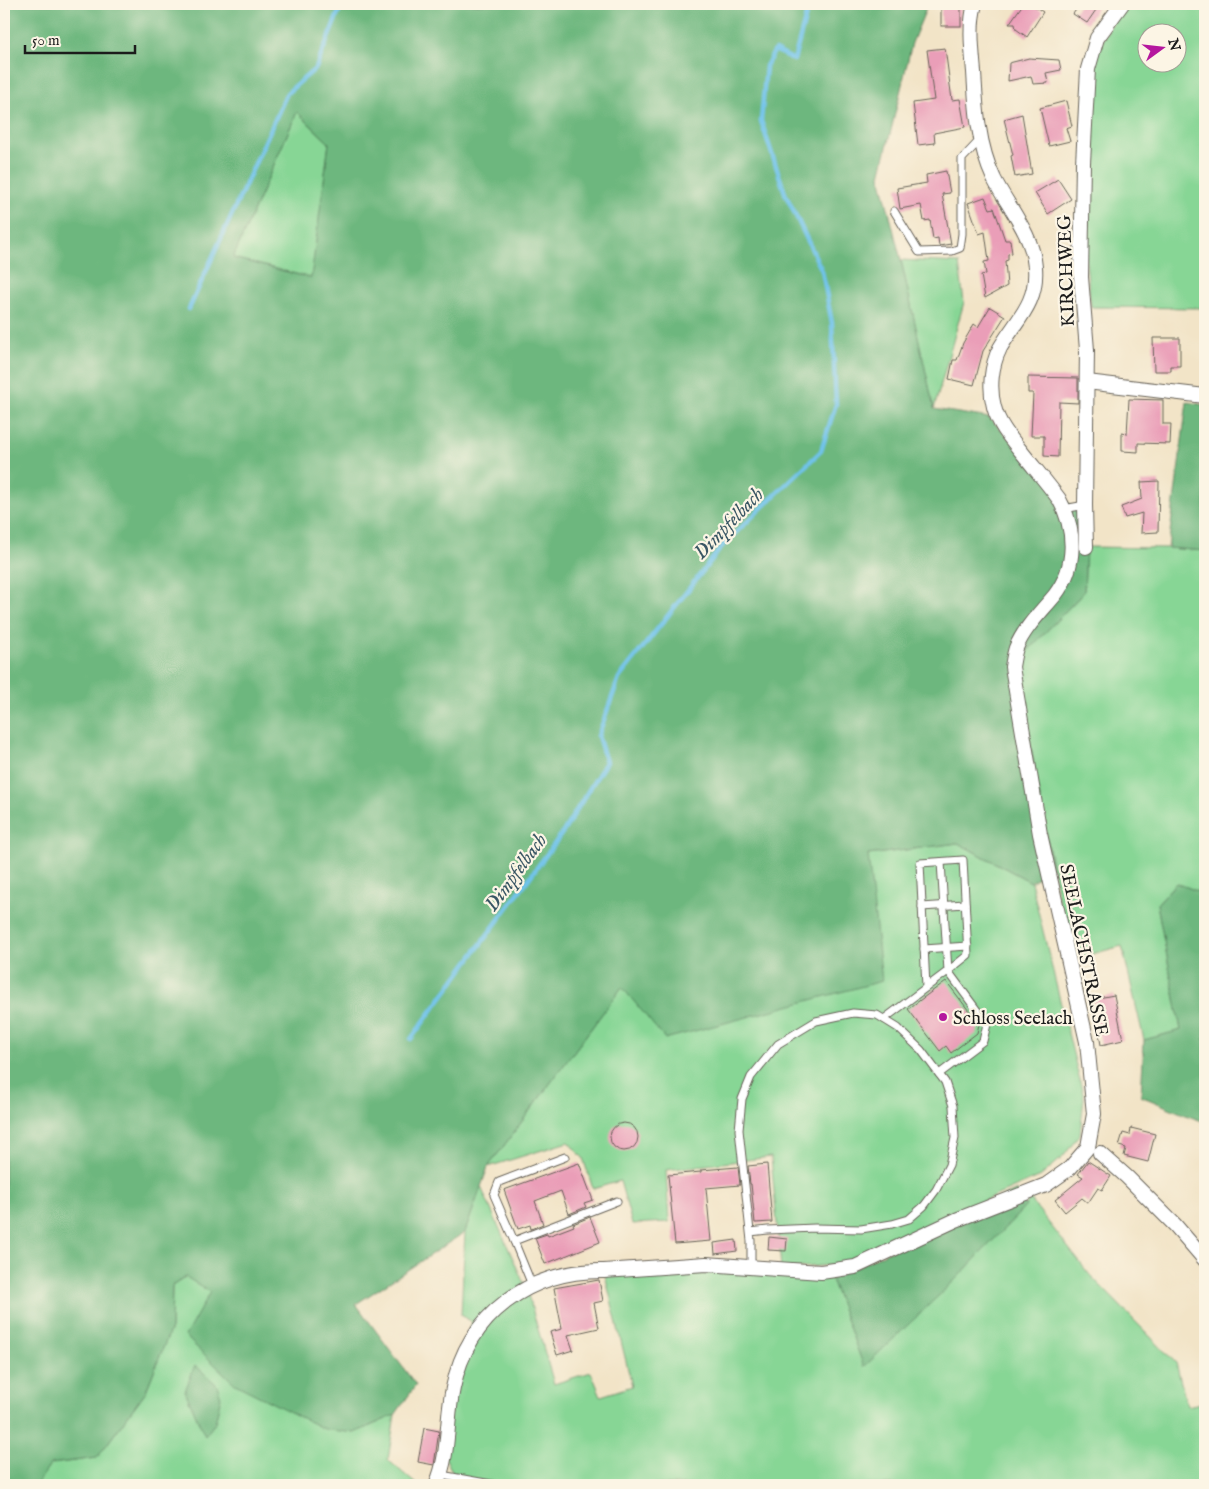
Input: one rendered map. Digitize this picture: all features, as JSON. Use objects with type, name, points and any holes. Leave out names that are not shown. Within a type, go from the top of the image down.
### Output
[{"type":"street","name":"SEELACHSTRASSE","points":[[439,1480],[445,1457],[452,1389],[462,1358],[469,1344],[488,1318],[512,1296],[532,1285],[556,1276],[588,1271],[706,1264],[821,1272],[855,1267],[956,1220],[1046,1185],[1070,1168],[1088,1147],[1094,1114],[1087,1042],[1040,834],[1012,667],[1015,650],[1024,632],[1056,592],[1067,572],[1072,550],[1072,539],[1071,529],[1064,509],[1053,490],[1005,432],[994,409],[991,384],[995,361],[1002,345],[1030,303],[1035,268],[1031,246],[994,179],[981,139],[972,44],[974,4]]},
{"type":"street","name":"KIRCHWEG","points":[[1086,546],[1087,350],[1081,277],[1082,163],[1088,69],[1097,38],[1122,4]]},
{"type":"street","points":[[1087,382],[1205,396]]},
{"type":"street","points":[[1100,1153],[1176,1225],[1205,1260]]},
{"type":"lane","points":[[894,211],[919,252],[960,248],[962,234],[962,159],[981,139]]},
{"type":"lane","points":[[1064,509],[1085,506]]},
{"type":"lane","points":[[884,1019],[948,971],[968,955],[962,860],[920,863],[926,987]]},
{"type":"lane","points":[[939,1074],[983,1041],[987,1024],[948,971],[941,862]]},
{"type":"lane","points":[[922,907],[965,904]]},
{"type":"lane","points":[[924,948],[968,946]]},
{"type":"lane","points":[[750,1232],[815,1228],[861,1229],[892,1224],[909,1219],[924,1206],[936,1190],[949,1165],[955,1138],[953,1106],[945,1082],[922,1050],[898,1028],[877,1015],[853,1012],[816,1021],[778,1044],[751,1077],[742,1098],[739,1130],[750,1232],[751,1267]]},
{"type":"lane","points":[[532,1285],[494,1195],[499,1182],[565,1157]]},
{"type":"lane","points":[[514,1241],[617,1201]]},
{"type":"lane","points":[[439,1480],[497,1485]]},
{"type":"green space","points":[[4,4],[928,4],[912,43],[880,176],[934,409],[990,418],[1079,514],[1086,547],[1084,592],[1016,663],[1052,868],[1031,882],[958,843],[868,855],[882,981],[665,1039],[622,987],[488,1167],[465,1232],[356,1304],[416,1385],[395,1415],[354,1433],[324,1429],[235,1384],[185,1336],[210,1292],[186,1277],[172,1286],[171,1328],[146,1391],[97,1458],[51,1464],[36,1485],[4,1485]],"holes":[[[297,112],[329,143],[311,278],[233,258]]]},
{"type":"green space","points":[[1122,4],[1205,4],[1205,308],[1091,307],[1081,217],[1088,69]]},
{"type":"green space","points":[[297,112],[329,143],[312,278],[233,258]]},
{"type":"green space","points":[[901,260],[959,263],[964,302],[934,409]]},
{"type":"green space","points":[[1187,402],[1205,405],[1205,551],[1168,548]]},
{"type":"green space","points":[[1086,547],[1168,548],[1205,551],[1205,894],[1176,883],[1157,904],[1181,1030],[1144,1040],[1122,946],[1069,960],[1016,663],[1084,592]]},
{"type":"green space","points":[[958,843],[1031,882],[1084,1098],[1080,1134],[1063,1157],[1041,1176],[915,1231],[856,1263],[783,1269],[831,1279],[864,1366],[955,1280],[1030,1199],[1089,1274],[1176,1363],[1187,1406],[1205,1402],[1205,1485],[497,1485],[455,1478],[445,1457],[453,1389],[472,1322],[461,1315],[465,1232],[481,1187],[526,1288],[554,1384],[591,1372],[601,1396],[632,1386],[604,1271],[781,1268],[771,1157],[666,1170],[669,1222],[632,1224],[620,1181],[593,1189],[583,1158],[568,1142],[488,1167],[622,987],[868,855]]},
{"type":"green space","points":[[1176,883],[1205,894],[1205,1122],[1141,1096],[1144,1040],[1181,1030],[1157,904]]},
{"type":"green space","points":[[1017,1190],[1026,1206],[955,1280],[864,1367],[831,1279]]},
{"type":"green space","points":[[186,1277],[210,1291],[354,1433],[395,1415],[388,1460],[417,1485],[36,1485],[51,1464],[97,1458],[146,1391],[171,1328],[172,1286]]},
{"type":"green space","points":[[195,1365],[217,1385],[221,1397],[215,1423],[205,1436],[185,1391]]},
{"type":"building","points":[[941,4],[961,4],[961,26],[941,26]]},
{"type":"building","points":[[1023,4],[1031,4],[1043,12],[1027,37],[1016,29],[1015,24],[1009,24]]},
{"type":"building","points":[[1080,4],[1100,4],[1087,23],[1073,14]]},
{"type":"building","points":[[945,48],[952,100],[960,99],[965,127],[934,133],[935,143],[918,145],[913,103],[934,100],[927,50]]},
{"type":"building","points":[[1029,58],[1059,60],[1061,70],[1046,73],[1048,83],[1033,84],[1031,76],[1008,81],[1009,63]]},
{"type":"building","points":[[1066,101],[1072,126],[1066,128],[1070,141],[1049,146],[1040,108]]},
{"type":"building","points":[[1022,114],[1032,174],[1015,177],[1011,156],[1013,155],[1004,119]]},
{"type":"building","points":[[946,171],[950,193],[942,194],[951,244],[939,246],[938,238],[933,239],[930,220],[924,221],[921,205],[900,209],[897,188],[927,183],[926,175]]},
{"type":"building","points":[[1058,179],[1071,199],[1048,214],[1035,193]]},
{"type":"building","points":[[985,197],[990,209],[994,208],[1005,240],[1010,240],[1012,253],[1008,254],[1008,260],[1005,261],[1007,286],[985,298],[981,275],[986,274],[984,262],[989,261],[985,232],[979,234],[968,203]]},
{"type":"building","points":[[990,307],[1005,316],[983,351],[974,385],[949,379],[953,360],[957,360],[963,343],[974,324],[978,327]]},
{"type":"building","points":[[1153,338],[1180,338],[1180,366],[1171,366],[1171,371],[1154,371]]},
{"type":"building","points":[[1028,377],[1078,378],[1078,403],[1059,402],[1058,457],[1044,456],[1044,436],[1031,436],[1033,393],[1028,393]]},
{"type":"building","points":[[1129,399],[1163,400],[1163,424],[1171,424],[1170,444],[1138,443],[1138,452],[1122,451],[1122,433],[1127,434]]},
{"type":"building","points":[[1159,481],[1158,532],[1141,533],[1142,513],[1125,518],[1121,507],[1142,499],[1141,482]]},
{"type":"building","name":"Schloss Seelach","points":[[946,981],[979,1024],[977,1033],[951,1053],[946,1046],[940,1051],[908,1009]]},
{"type":"building","points":[[1114,995],[1123,1040],[1101,1045],[1093,999]]},
{"type":"building","points":[[624,1123],[634,1127],[638,1137],[634,1147],[624,1151],[614,1147],[610,1137],[614,1127]]},
{"type":"building","points":[[1131,1128],[1155,1134],[1148,1162],[1124,1156],[1126,1148],[1119,1146],[1123,1133],[1130,1135]]},
{"type":"building","points":[[1088,1161],[1111,1176],[1102,1190],[1098,1188],[1088,1203],[1082,1198],[1065,1212],[1055,1200],[1083,1177],[1078,1174]]},
{"type":"building","points":[[579,1163],[593,1200],[584,1203],[586,1207],[569,1214],[561,1191],[535,1201],[543,1224],[531,1229],[530,1225],[518,1229],[504,1190]]},
{"type":"building","points":[[767,1164],[772,1222],[755,1223],[748,1166]]},
{"type":"building","points":[[738,1167],[740,1185],[706,1188],[711,1241],[675,1244],[668,1175]]},
{"type":"building","points":[[590,1217],[600,1242],[545,1264],[535,1238],[547,1234],[548,1236],[574,1226],[573,1224]]},
{"type":"building","points":[[769,1237],[787,1239],[786,1251],[768,1250]]},
{"type":"building","points":[[736,1240],[737,1251],[715,1254],[714,1243]]},
{"type":"building","points":[[599,1280],[603,1301],[594,1303],[599,1328],[568,1335],[573,1350],[557,1355],[550,1332],[562,1329],[554,1288]]},
{"type":"building","points":[[424,1428],[439,1431],[434,1465],[418,1462]]},
{"type":"waterway","points":[[189,309],[287,93],[316,68],[342,4]]},
{"type":"waterway","name":"Dimpfelbach","points":[[411,1039],[563,832],[606,762],[598,736],[619,678],[724,544],[821,451],[836,404],[832,323],[822,271],[785,193],[761,121],[766,66],[775,50],[794,60],[809,4]]},
{"type":"place","name":"Schloss Seelach","points":[[943,1017]]}]
